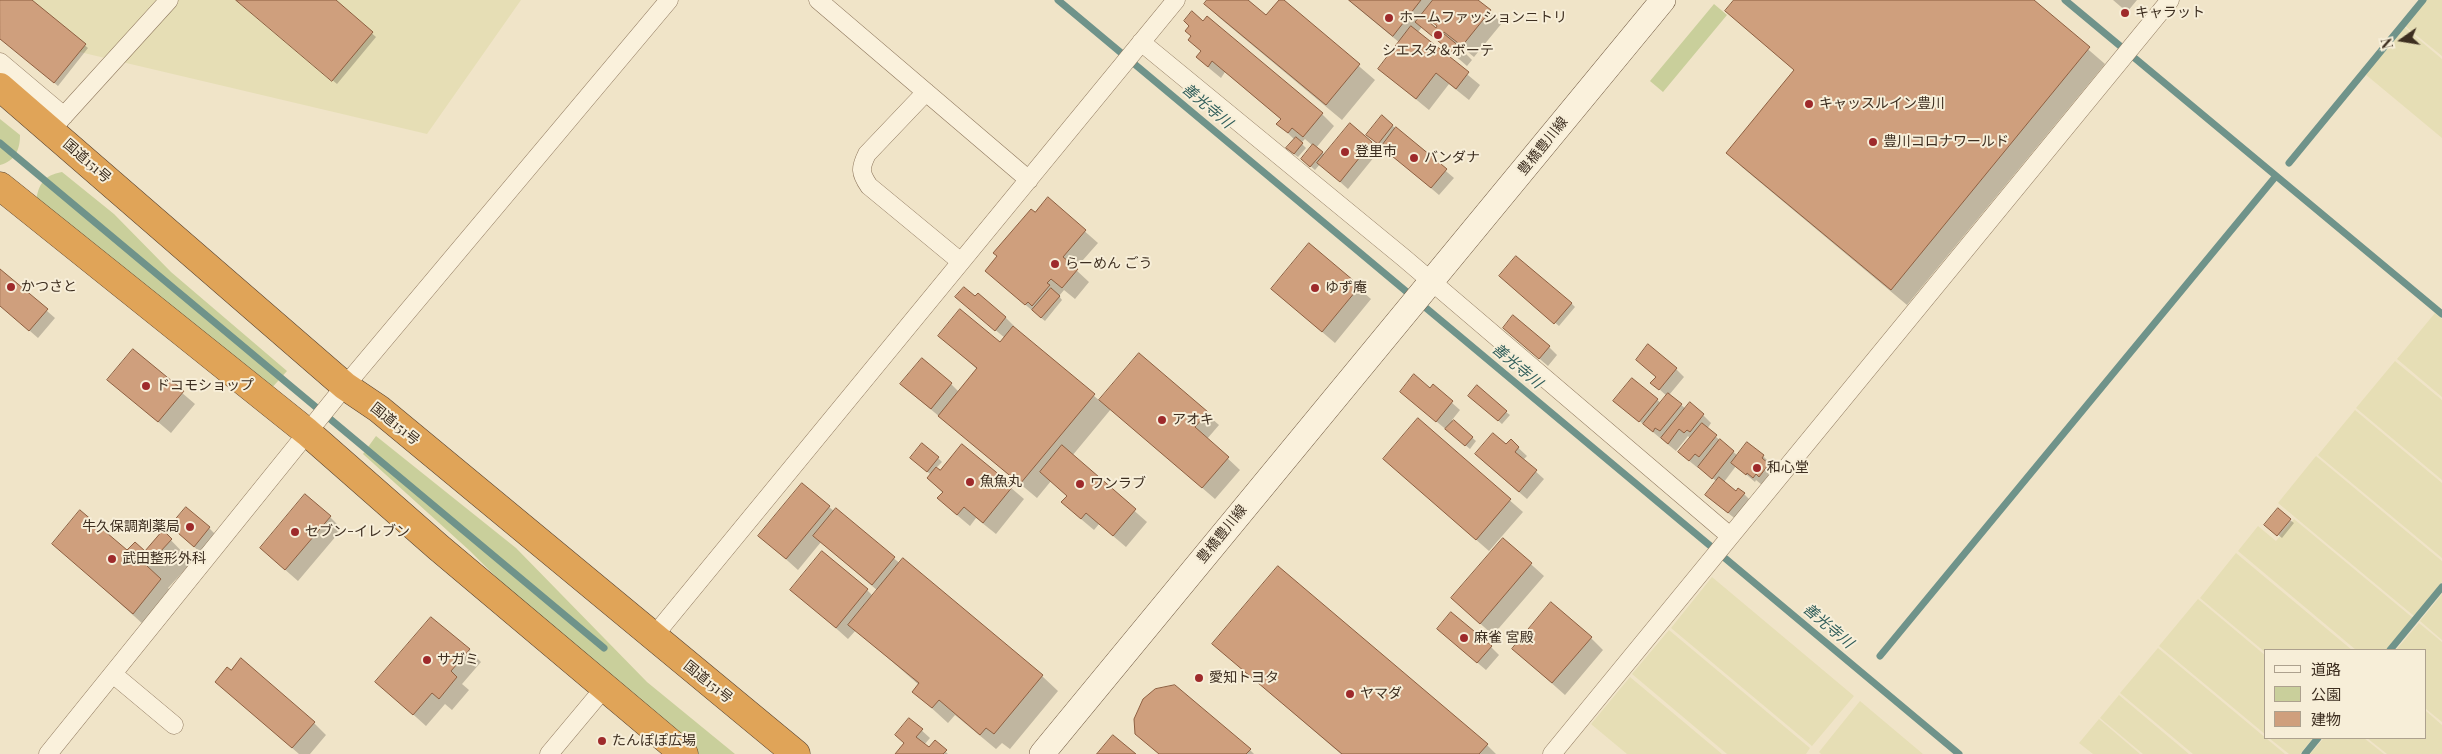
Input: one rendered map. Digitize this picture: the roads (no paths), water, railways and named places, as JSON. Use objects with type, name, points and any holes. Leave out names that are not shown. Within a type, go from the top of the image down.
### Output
[{"type":"highway","name":"国道151号","points":[[0,87],[58,123],[345,386],[379,409],[652,637],[796,754]]},
{"type":"highway","points":[[1,188],[307,432],[438,547],[684,754]]},
{"type":"main road","name":"豊橋豊川線","points":[[1042,754],[1663,0]]},
{"type":"street","points":[[0,62],[58,123],[169,0]]},
{"type":"street","points":[[48,754],[307,432],[669,0]]},
{"type":"street","points":[[818,0],[1029,180]]},
{"type":"street","points":[[652,637],[1176,0]]},
{"type":"street","points":[[1552,754],[2170,0]]},
{"type":"street","points":[[1137,48],[1427,286],[1721,547]]},
{"type":"street","points":[[926,92],[867,154],[861,165],[861,174],[869,186],[961,262]]},
{"type":"street","points":[[113,674],[174,724]]},
{"type":"street","points":[[549,754],[605,687]]},
{"type":"waterway","name":"善光寺川","points":[[1058,0],[1959,754]]},
{"type":"waterway","points":[[2065,0],[2442,314]]},
{"type":"waterway","points":[[2289,163],[2423,0]]},
{"type":"waterway","points":[[0,143],[604,648]]},
{"type":"waterway","points":[[1880,656],[2276,176]]},
{"type":"waterway","points":[[2391,649],[2442,587]]},
{"type":"waterway","points":[[2305,754],[2317,739]]},
{"type":"place","name":"キャラット","points":[[2125,13]]},
{"type":"place","name":"ホームファッションニトリ","points":[[1389,18]]},
{"type":"place","name":"シエスタ＆ボーテ","points":[[1438,35]]},
{"type":"place","name":"キャッスルイン豊川","points":[[1809,104]]},
{"type":"place","name":"豊川コロナワールド","points":[[1873,142]]},
{"type":"place","name":"登里市","points":[[1345,152]]},
{"type":"place","name":"バンダナ","points":[[1414,158]]},
{"type":"place","name":"らーめん ごう","points":[[1055,264]]},
{"type":"place","name":"かつさと","points":[[11,287]]},
{"type":"place","name":"ゆず庵","points":[[1315,288]]},
{"type":"place","name":"ドコモショップ","points":[[146,386]]},
{"type":"place","name":"アオキ","points":[[1162,420]]},
{"type":"place","name":"和心堂","points":[[1757,468]]},
{"type":"place","name":"魚魚丸","points":[[970,482]]},
{"type":"place","name":"ワンラブ","points":[[1080,484]]},
{"type":"place","name":"牛久保調剤薬局","points":[[190,527]]},
{"type":"place","name":"セブン-イレブン","points":[[295,532]]},
{"type":"place","name":"武田整形外科","points":[[112,559]]},
{"type":"place","name":"麻雀 宮殿","points":[[1464,638]]},
{"type":"place","name":"サガミ","points":[[427,660]]},
{"type":"place","name":"愛知トヨタ","points":[[1199,678]]},
{"type":"place","name":"ヤマダ","points":[[1350,694]]},
{"type":"place","name":"たんぽぽ広場","points":[[602,741]]}]
